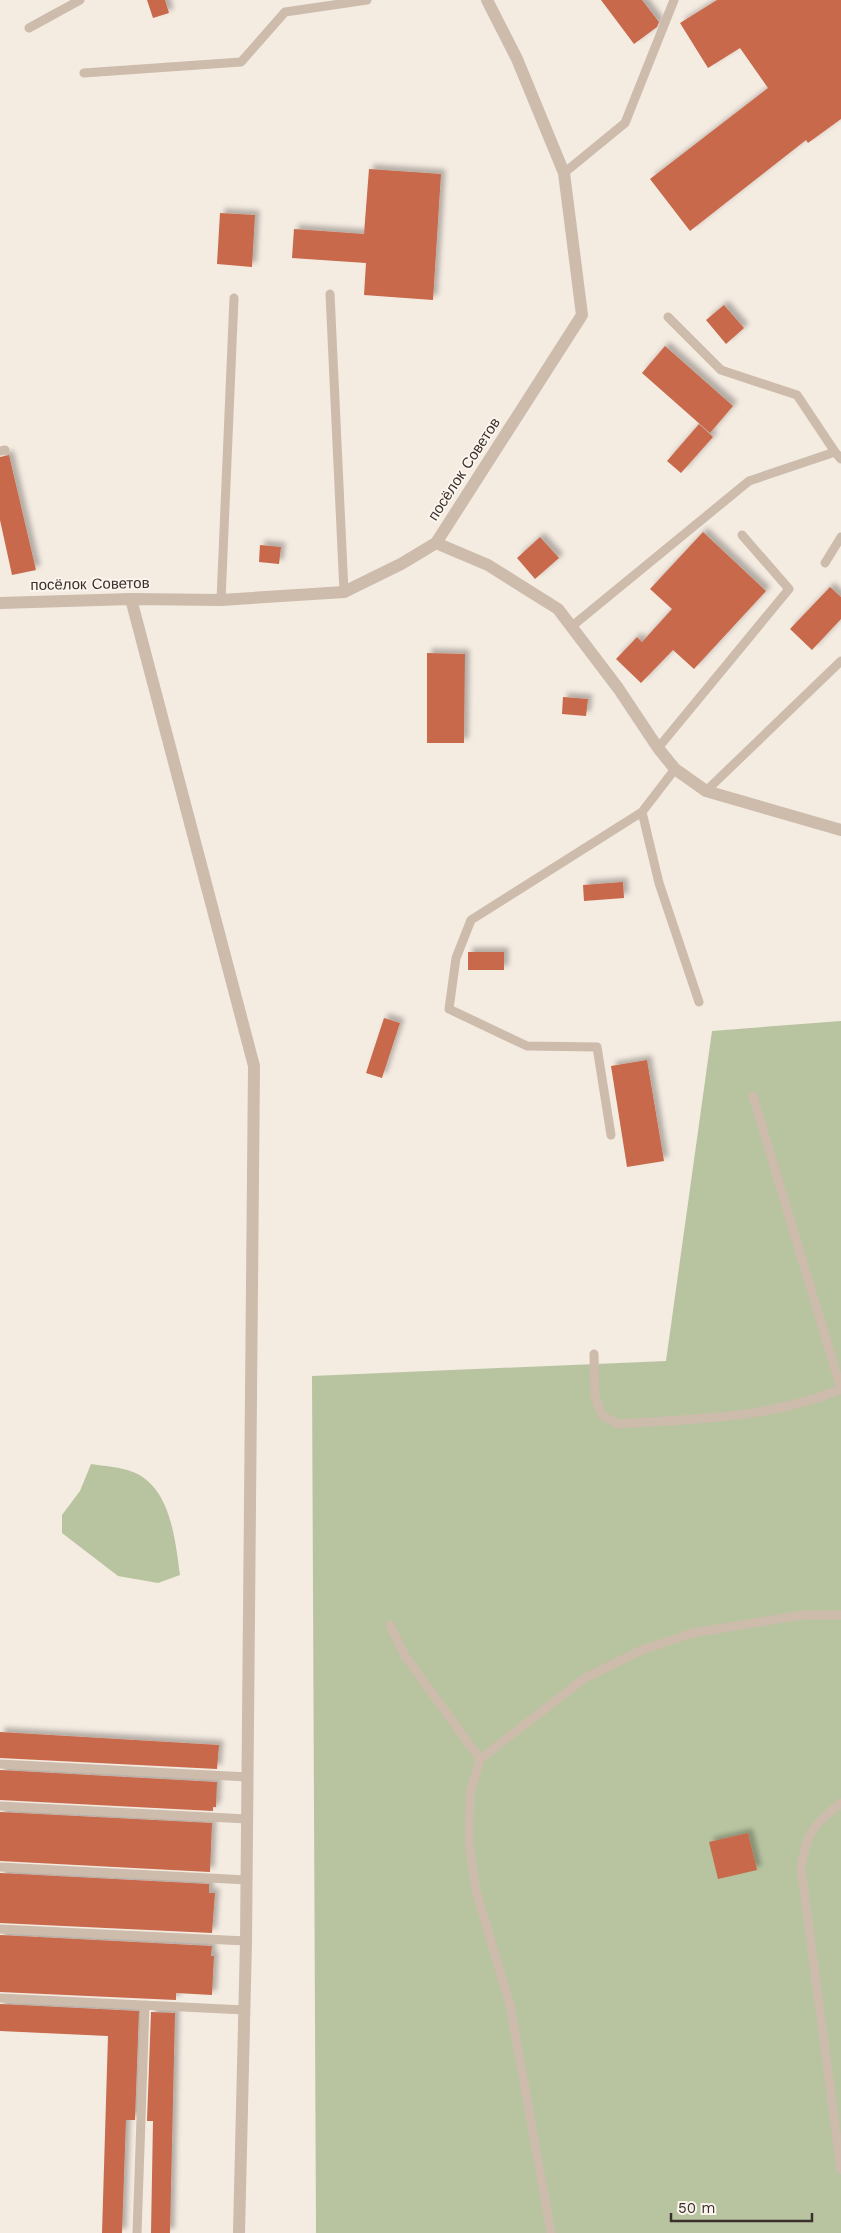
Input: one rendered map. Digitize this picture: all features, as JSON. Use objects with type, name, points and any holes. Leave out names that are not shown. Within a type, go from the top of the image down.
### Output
[{"type":"street","name":"посёлок Советов","points":[[0,603],[130,599],[221,600],[344,592],[401,564],[436,543],[582,315],[564,173],[516,59],[487,0]]},
{"type":"street","points":[[436,543],[496,570],[558,609],[618,688],[658,748],[675,769],[706,791],[841,830]]},
{"type":"street","points":[[130,599],[254,1066],[248,1819],[239,2233]]},
{"type":"lane","points":[[29,28],[80,0]]},
{"type":"lane","points":[[84,73],[241,62],[285,12],[367,0]]},
{"type":"lane","points":[[564,173],[625,123],[674,0]]},
{"type":"lane","points":[[330,294],[344,592]]},
{"type":"lane","points":[[221,600],[234,298]]},
{"type":"lane","points":[[668,317],[721,370],[797,396],[841,459]]},
{"type":"lane","points":[[571,627],[749,481],[835,452]]},
{"type":"lane","points":[[658,748],[789,589],[742,535]]},
{"type":"lane","points":[[825,563],[841,537]]},
{"type":"lane","points":[[706,791],[841,661]]},
{"type":"lane","points":[[611,1134],[597,1047],[527,1046],[449,1009],[456,958],[471,920],[642,812],[675,769]]},
{"type":"lane","points":[[642,812],[659,883],[699,1002]]},
{"type":"lane","points":[[594,1354],[595,1397],[602,1415],[617,1424],[741,1416],[815,1400],[841,1389],[753,1096]]},
{"type":"lane","points":[[550,2233],[510,2005],[476,1891],[469,1841],[470,1794],[480,1759],[585,1678],[642,1650],[702,1632],[802,1615],[841,1615]]},
{"type":"lane","points":[[390,1625],[405,1656],[480,1759]]},
{"type":"lane","points":[[0,1764],[248,1777]]},
{"type":"lane","points":[[841,1803],[818,1821],[804,1845],[801,1868],[841,2170]]},
{"type":"lane","points":[[0,1806],[248,1819]]},
{"type":"lane","points":[[0,1867],[247,1880]]},
{"type":"lane","points":[[0,1929],[246,1941]]},
{"type":"lane","points":[[0,1998],[244,2010]]},
{"type":"lane","points":[[137,2233],[145,2005]]},
{"type":"green space","points":[[841,1021],[841,2233],[316,2233],[312,1376],[666,1361],[712,1031]]},
{"type":"green space","points":[[91,1464],[133,1472],[146,1479],[156,1490],[169,1516],[180,1575],[158,1583],[118,1576],[62,1533],[62,1515],[80,1491]]},
{"type":"building","points":[[147,0],[165,0],[169,13],[153,18]]},
{"type":"building","points":[[601,0],[642,0],[659,22],[657,27],[634,44]]},
{"type":"building","points":[[717,0],[841,0],[841,119],[808,143],[806,140],[690,231],[650,179],[768,88],[740,48],[708,68],[680,23]]},
{"type":"building","points":[[369,169],[441,174],[433,300],[364,295],[366,263],[292,258],[294,229],[364,234]]},
{"type":"building","points":[[220,213],[255,215],[252,267],[217,264]]},
{"type":"building","points":[[724,305],[744,328],[726,344],[706,320]]},
{"type":"building","points":[[665,346],[733,406],[710,433],[642,373]]},
{"type":"building","points":[[699,424],[713,437],[681,473],[667,461]]},
{"type":"building","points":[[9,455],[36,570],[12,575],[0,520],[0,457]]},
{"type":"building","points":[[703,532],[766,591],[694,669],[673,650],[641,683],[616,659],[637,637],[642,642],[672,609],[650,589]]},
{"type":"building","points":[[540,537],[559,558],[535,579],[517,558]]},
{"type":"building","points":[[260,545],[281,547],[279,564],[259,562]]},
{"type":"building","points":[[830,587],[841,597],[841,619],[812,650],[790,629]]},
{"type":"building","points":[[427,653],[465,654],[464,743],[427,743]]},
{"type":"building","points":[[563,697],[588,699],[586,716],[562,714]]},
{"type":"building","points":[[623,882],[624,898],[584,901],[583,885]]},
{"type":"building","points":[[468,952],[504,952],[504,970],[468,970]]},
{"type":"building","points":[[384,1018],[400,1023],[382,1078],[366,1073]]},
{"type":"building","points":[[647,1060],[664,1161],[627,1167],[611,1066]]},
{"type":"building","points":[[0,1732],[219,1745],[217,1769],[0,1758]]},
{"type":"building","points":[[0,1770],[217,1782],[216,1807],[213,1807],[213,1811],[0,1800]]},
{"type":"building","points":[[0,1812],[212,1823],[210,1872],[0,1861]]},
{"type":"building","points":[[748,1833],[757,1870],[718,1879],[709,1842]]},
{"type":"building","points":[[0,1873],[209,1884],[209,1893],[215,1893],[212,1933],[0,1923]]},
{"type":"building","points":[[0,1935],[212,1946],[211,1956],[214,1956],[212,1995],[176,1993],[176,2000],[0,1992]]},
{"type":"building","points":[[0,2004],[139,2011],[135,2120],[126,2120],[122,2233],[102,2233],[108,2036],[0,2031]]},
{"type":"building","points":[[151,2012],[175,2013],[170,2233],[151,2233],[153,2121],[147,2121]]}]
